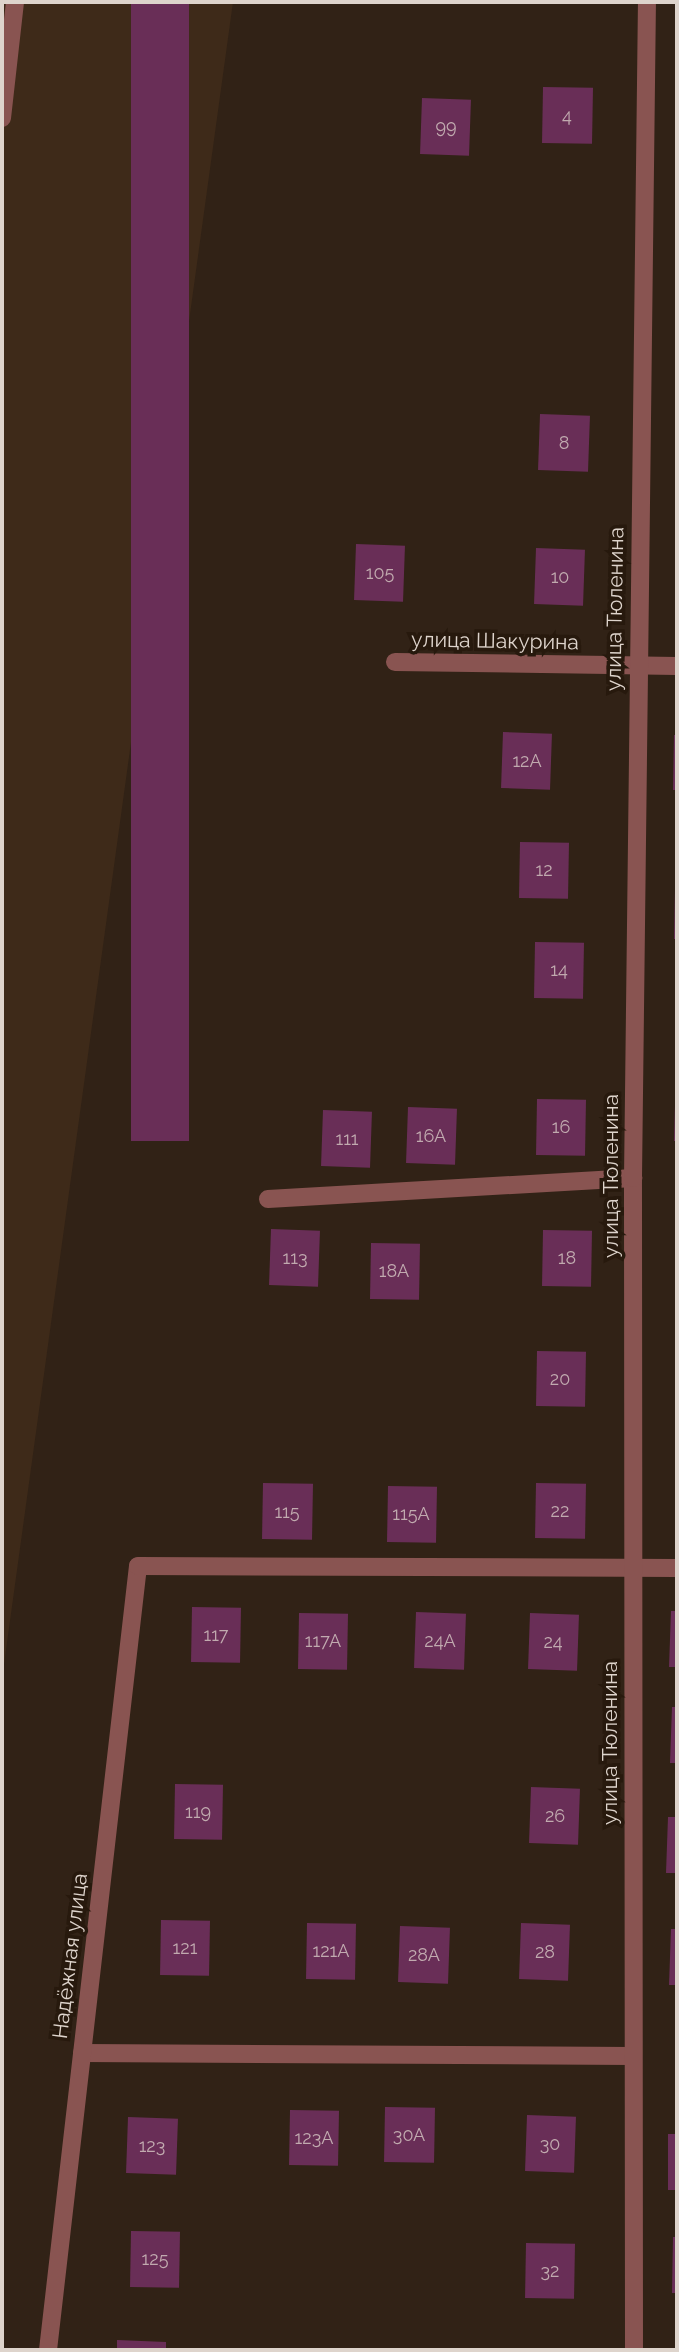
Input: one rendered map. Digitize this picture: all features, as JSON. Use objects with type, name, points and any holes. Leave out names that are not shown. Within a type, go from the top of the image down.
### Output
[{"type":"street","points":[[2,118],[15,2]]},
{"type":"street","name":"улица Тюленина","points":[[634,2350],[633,1178],[646,2]]},
{"type":"street","name":"улица Шакурина","points":[[395,662],[677,666]]},
{"type":"street","points":[[268,1199],[633,1178]]},
{"type":"street","name":"Надёжная улица","points":[[48,2350],[138,1566],[632,1567]]},
{"type":"street","points":[[632,1567],[677,1568]]},
{"type":"street","points":[[82,2053],[633,2056]]},
{"type":"shaded area","points":[[2,2],[233,2],[2,1679]]},
{"type":"building","points":[[131,2],[189,2],[189,1141],[131,1141]]},
{"type":"building","points":[[543,87],[593,88],[592,144],[542,143]]},
{"type":"building","points":[[422,98],[471,100],[469,156],[420,154]]},
{"type":"building","points":[[540,414],[590,416],[588,472],[538,470]]},
{"type":"building","points":[[356,544],[405,546],[403,602],[354,600]]},
{"type":"building","points":[[536,548],[585,550],[583,606],[534,604]]},
{"type":"building","points":[[503,732],[552,734],[550,790],[501,788]]},
{"type":"building","points":[[674,735],[677,735],[677,790],[673,790]]},
{"type":"building","points":[[520,842],[569,843],[568,899],[519,898]]},
{"type":"building","points":[[677,890],[677,939],[674,939]]},
{"type":"building","points":[[535,942],[584,943],[583,999],[534,998]]},
{"type":"building","points":[[537,1099],[586,1100],[585,1156],[536,1155]]},
{"type":"building","points":[[677,1105],[677,1141],[674,1141]]},
{"type":"building","points":[[408,1107],[457,1109],[455,1165],[406,1163]]},
{"type":"building","points":[[323,1110],[372,1112],[370,1168],[321,1166]]},
{"type":"building","points":[[271,1229],[320,1231],[318,1287],[269,1285]]},
{"type":"building","points":[[543,1230],[592,1231],[591,1287],[542,1286]]},
{"type":"building","points":[[371,1243],[420,1244],[419,1300],[370,1299]]},
{"type":"building","points":[[537,1351],[586,1352],[585,1407],[536,1406]]},
{"type":"building","points":[[263,1483],[313,1484],[312,1540],[262,1539]]},
{"type":"building","points":[[536,1483],[586,1484],[585,1539],[535,1538]]},
{"type":"building","points":[[388,1486],[437,1487],[436,1543],[387,1542]]},
{"type":"building","points":[[192,1607],[241,1608],[240,1663],[191,1662]]},
{"type":"building","points":[[671,1611],[677,1611],[677,1667],[669,1667]]},
{"type":"building","points":[[416,1612],[466,1614],[464,1670],[414,1668]]},
{"type":"building","points":[[299,1613],[348,1614],[347,1670],[298,1669]]},
{"type":"building","points":[[530,1613],[579,1615],[577,1671],[528,1669]]},
{"type":"building","points":[[672,1707],[677,1707],[677,1763],[670,1763]]},
{"type":"building","points":[[175,1784],[223,1785],[222,1840],[174,1839]]},
{"type":"building","points":[[531,1787],[580,1789],[578,1845],[529,1843]]},
{"type":"building","points":[[668,1817],[677,1817],[677,1873],[666,1873]]},
{"type":"building","points":[[161,1920],[210,1921],[209,1976],[160,1975]]},
{"type":"building","points":[[307,1923],[356,1924],[355,1980],[306,1979]]},
{"type":"building","points":[[521,1923],[570,1925],[568,1981],[519,1979]]},
{"type":"building","points":[[400,1926],[450,1928],[448,1984],[398,1982]]},
{"type":"building","points":[[671,1929],[677,1929],[677,1985],[669,1985]]},
{"type":"building","points":[[385,2107],[435,2108],[434,2163],[384,2162]]},
{"type":"building","points":[[290,2110],[339,2111],[338,2166],[289,2165]]},
{"type":"building","points":[[527,2115],[576,2117],[574,2173],[525,2171]]},
{"type":"building","points":[[128,2117],[178,2119],[176,2175],[126,2173]]},
{"type":"building","points":[[668,2134],[677,2134],[677,2190],[668,2190]]},
{"type":"building","points":[[131,2231],[180,2232],[179,2288],[130,2287]]},
{"type":"building","points":[[673,2237],[677,2237],[677,2293],[672,2293]]},
{"type":"building","points":[[526,2243],[575,2244],[574,2299],[525,2298]]},
{"type":"building","points":[[117,2340],[166,2342],[166,2350],[117,2350]]}]
